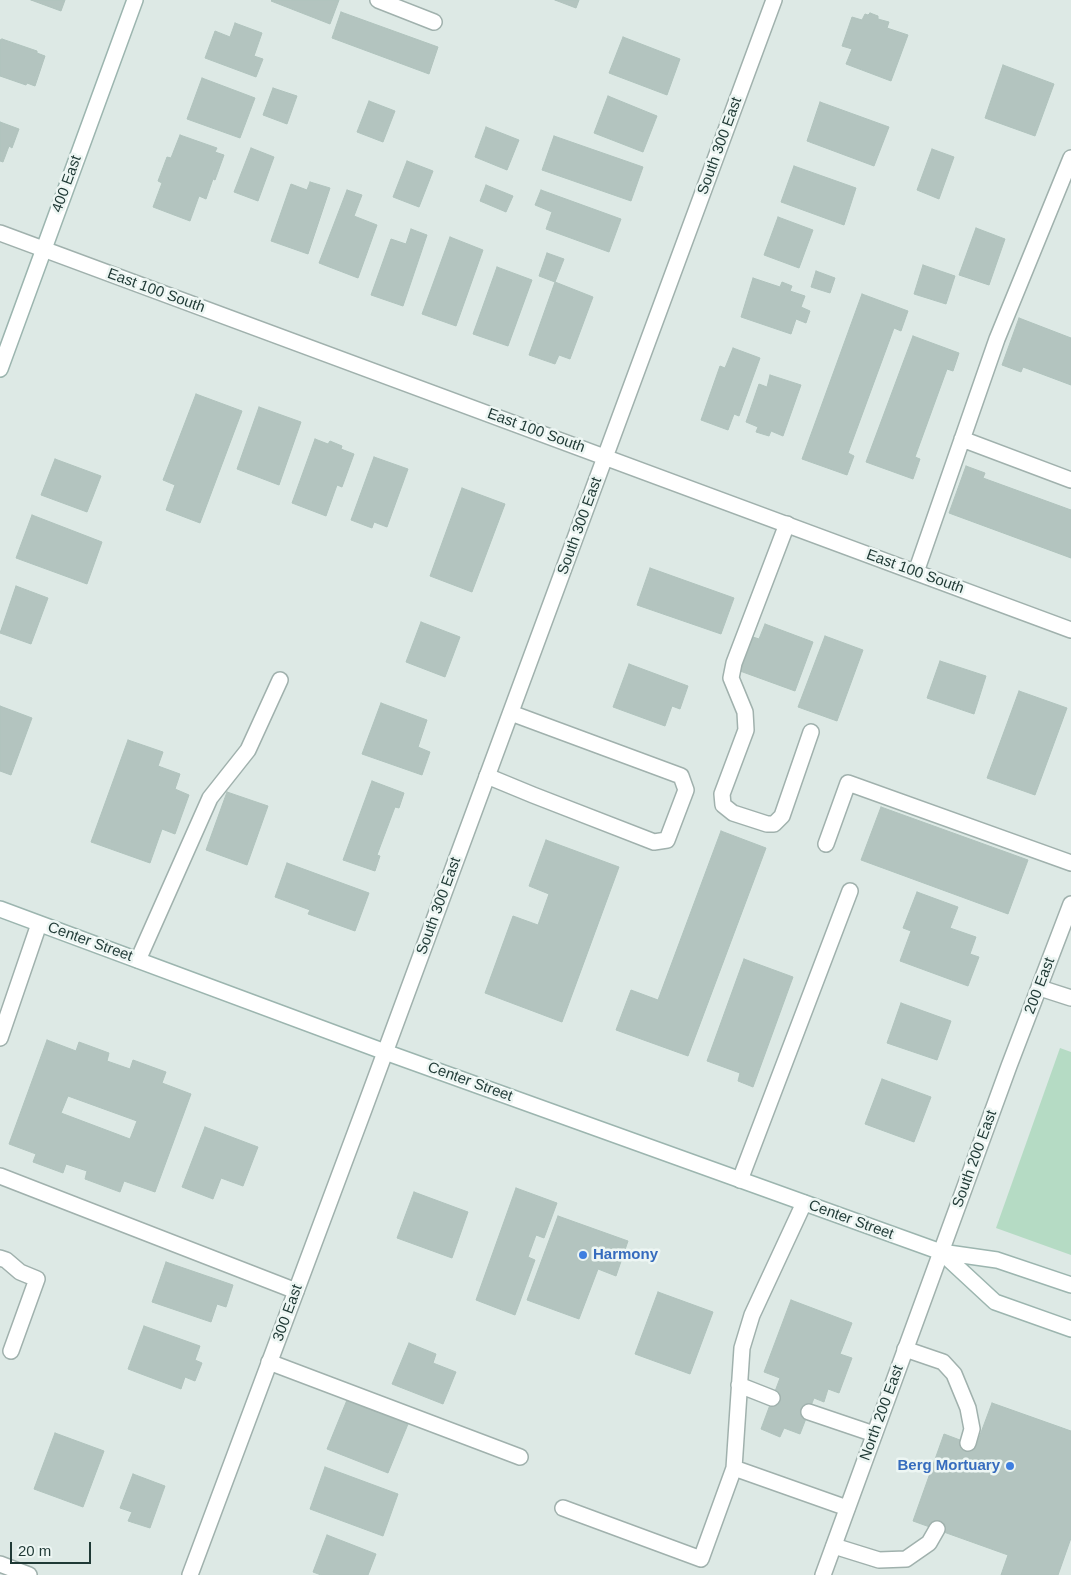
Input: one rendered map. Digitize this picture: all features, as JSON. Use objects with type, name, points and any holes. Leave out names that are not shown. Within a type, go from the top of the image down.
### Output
[{"type":"street","name":"400 East","points":[[0,369],[135,0]]},
{"type":"street","points":[[378,0],[434,22]]},
{"type":"street","name":"South 300 East","points":[[385,1052],[774,0]]},
{"type":"street","points":[[916,572],[997,339],[1071,158]]},
{"type":"street","name":"East 100 South","points":[[0,233],[1071,630]]},
{"type":"street","points":[[962,440],[1071,480]]},
{"type":"street","points":[[787,524],[734,663],[731,678],[745,712],[746,730],[722,794],[723,805],[733,813],[767,824],[774,824],[782,816],[811,732]]},
{"type":"street","points":[[138,960],[210,798],[248,750],[280,680]]},
{"type":"street","points":[[487,776],[654,842],[667,840],[686,790],[681,776],[511,713]]},
{"type":"street","points":[[826,844],[848,783],[1071,863]]},
{"type":"street","points":[[740,1180],[850,891]]},
{"type":"street","name":"200 East","points":[[1009,1066],[1068,924],[1071,904]]},
{"type":"street","name":"Center Street","points":[[0,909],[385,1052],[941,1252],[997,1260],[1071,1285]]},
{"type":"street","points":[[0,1038],[40,924]]},
{"type":"street","points":[[1040,988],[1071,998]]},
{"type":"street","name":"300 East","points":[[190,1575],[385,1052]]},
{"type":"street","name":"South 200 East","points":[[941,1252],[1009,1066]]},
{"type":"street","points":[[0,1176],[296,1290]]},
{"type":"street","points":[[563,1508],[701,1559],[734,1468],[742,1348],[752,1315],[804,1203]]},
{"type":"street","name":"Center Street","points":[[941,1252],[995,1302],[1071,1329]]},
{"type":"street","name":"North 200 East","points":[[823,1575],[941,1252]]},
{"type":"street","points":[[0,1258],[6,1260],[20,1272],[37,1278],[11,1352]]},
{"type":"street","points":[[905,1349],[943,1362],[954,1374],[968,1408],[972,1429],[968,1443]]},
{"type":"street","points":[[269,1362],[520,1457]]},
{"type":"street","points":[[739,1385],[772,1398]]},
{"type":"street","points":[[809,1412],[874,1434]]},
{"type":"street","points":[[734,1468],[847,1508]]},
{"type":"street","points":[[834,1546],[879,1560],[906,1559],[929,1544],[937,1529]]},
{"type":"street","points":[[0,1564],[29,1575]]},
{"type":"green space","points":[[1060,1048],[1071,1052],[1071,1255],[996,1228]]},
{"type":"building","points":[[31,0],[65,0],[61,11]]},
{"type":"building","points":[[272,0],[339,0],[330,24]]},
{"type":"building","points":[[555,0],[579,0],[576,8]]},
{"type":"building","points":[[341,12],[438,47],[429,74],[332,38]]},
{"type":"building","points":[[870,13],[878,16],[878,19],[889,22],[887,28],[908,35],[891,81],[846,64],[852,49],[842,46],[852,17],[862,20],[865,14],[868,15]]},
{"type":"building","points":[[235,23],[262,33],[254,56],[263,59],[256,77],[205,58],[215,31],[230,37]]},
{"type":"building","points":[[623,37],[680,59],[667,95],[609,73]]},
{"type":"building","points":[[2,39],[37,51],[37,53],[45,56],[35,86],[27,83],[26,85],[0,76],[0,40]]},
{"type":"building","points":[[1003,65],[1054,84],[1035,136],[985,118]]},
{"type":"building","points":[[202,78],[255,98],[240,138],[187,119]]},
{"type":"building","points":[[273,88],[297,96],[287,124],[263,115]]},
{"type":"building","points":[[608,96],[657,116],[643,152],[594,133]]},
{"type":"building","points":[[369,101],[395,111],[383,142],[357,132]]},
{"type":"building","points":[[820,102],[889,127],[874,166],[807,141]]},
{"type":"building","points":[[0,122],[19,129],[12,148],[9,146],[3,162],[0,161]]},
{"type":"building","points":[[486,127],[519,140],[507,170],[475,157]]},
{"type":"building","points":[[180,135],[217,148],[215,152],[224,155],[206,199],[199,196],[190,221],[153,207],[162,183],[158,181],[167,157],[171,158]]},
{"type":"building","points":[[554,136],[643,167],[631,201],[542,170]]},
{"type":"building","points":[[251,148],[274,157],[258,201],[234,192]]},
{"type":"building","points":[[932,149],[954,157],[939,199],[917,190]]},
{"type":"building","points":[[407,161],[433,171],[419,207],[393,197]]},
{"type":"building","points":[[794,166],[856,188],[844,225],[781,202]]},
{"type":"building","points":[[310,182],[330,188],[308,254],[271,241],[291,184],[307,190]]},
{"type":"building","points":[[486,185],[513,196],[506,212],[480,201]]},
{"type":"building","points":[[347,190],[362,195],[354,216],[377,225],[358,278],[319,263]]},
{"type":"building","points":[[541,190],[621,219],[609,252],[546,229],[552,212],[535,205]]},
{"type":"building","points":[[778,217],[813,230],[799,268],[764,255]]},
{"type":"building","points":[[976,228],[1005,239],[989,285],[959,275]]},
{"type":"building","points":[[411,229],[427,235],[403,306],[371,295],[391,239],[406,244]]},
{"type":"building","points":[[450,237],[483,250],[456,326],[422,314]]},
{"type":"building","points":[[547,253],[564,259],[555,282],[539,276]]},
{"type":"building","points":[[923,265],[955,276],[946,304],[914,294]]},
{"type":"building","points":[[497,267],[532,280],[508,346],[473,334]]},
{"type":"building","points":[[816,271],[835,278],[830,293],[811,287]]},
{"type":"building","points":[[753,278],[780,287],[782,282],[792,286],[790,291],[805,296],[801,307],[810,311],[806,323],[796,319],[791,334],[741,317]]},
{"type":"building","points":[[555,282],[593,297],[570,359],[559,355],[555,364],[529,355]]},
{"type":"building","points":[[862,294],[908,311],[901,331],[894,328],[848,453],[854,456],[847,475],[802,459]]},
{"type":"building","points":[[1019,318],[1071,338],[1071,385],[1023,367],[1021,372],[1002,365]]},
{"type":"building","points":[[913,336],[959,353],[953,371],[947,369],[915,457],[920,459],[913,479],[866,462]]},
{"type":"building","points":[[733,348],[760,358],[739,416],[734,414],[728,430],[701,420],[720,366],[725,368]]},
{"type":"building","points":[[770,375],[801,385],[783,436],[771,431],[769,436],[756,432],[758,427],[746,422],[759,384],[767,387]]},
{"type":"building","points":[[196,394],[242,411],[200,523],[166,510],[175,485],[163,480]]},
{"type":"building","points":[[259,407],[301,422],[279,485],[237,469]]},
{"type":"building","points":[[315,439],[328,444],[330,441],[342,446],[341,449],[354,454],[342,487],[337,485],[326,516],[292,503]]},
{"type":"building","points":[[374,457],[408,469],[387,527],[374,522],[372,528],[351,520]]},
{"type":"building","points":[[55,459],[101,476],[87,512],[41,495]]},
{"type":"building","points":[[966,466],[985,473],[983,478],[1071,510],[1071,558],[949,513]]},
{"type":"building","points":[[462,488],[505,504],[472,592],[430,576]]},
{"type":"building","points":[[32,515],[102,542],[87,584],[16,558]]},
{"type":"building","points":[[650,568],[734,598],[721,634],[637,605]]},
{"type":"building","points":[[16,586],[48,598],[31,644],[0,633]]},
{"type":"building","points":[[421,622],[460,637],[445,677],[406,662]]},
{"type":"building","points":[[765,624],[813,642],[795,691],[740,671],[753,637],[759,639]]},
{"type":"building","points":[[825,636],[863,650],[837,721],[798,707]]},
{"type":"building","points":[[940,661],[986,676],[974,714],[927,698]]},
{"type":"building","points":[[629,664],[688,686],[680,709],[672,706],[665,726],[613,707]]},
{"type":"building","points":[[1019,691],[1067,708],[1035,795],[987,778]]},
{"type":"building","points":[[381,703],[427,720],[418,747],[430,752],[422,775],[362,754]]},
{"type":"building","points":[[0,706],[32,718],[11,775],[0,771]]},
{"type":"building","points":[[128,740],[163,752],[158,766],[180,774],[175,789],[189,795],[175,834],[162,829],[150,863],[91,842]]},
{"type":"building","points":[[372,781],[404,793],[399,808],[395,807],[377,855],[380,856],[375,871],[343,860]]},
{"type":"building","points":[[227,792],[268,806],[247,865],[206,850]]},
{"type":"building","points":[[881,807],[1028,860],[1008,914],[861,860]]},
{"type":"building","points":[[721,831],[766,848],[688,1056],[616,1030],[631,990],[658,1000]]},
{"type":"building","points":[[546,840],[619,867],[562,1022],[485,993],[513,916],[538,925],[549,894],[529,886]]},
{"type":"building","points":[[287,863],[369,893],[355,931],[308,914],[310,910],[275,897]]},
{"type":"building","points":[[917,892],[958,907],[950,928],[976,937],[970,954],[979,957],[968,986],[900,961],[911,931],[903,928]]},
{"type":"building","points":[[744,959],[793,977],[753,1087],[738,1081],[740,1073],[707,1061]]},
{"type":"building","points":[[901,1003],[951,1021],[937,1060],[887,1043]]},
{"type":"building","points":[[47,1040],[76,1051],[79,1042],[109,1053],[107,1061],[130,1069],[133,1060],[166,1072],[162,1083],[191,1094],[155,1192],[124,1181],[120,1192],[85,1179],[87,1171],[66,1164],[63,1173],[33,1162],[36,1154],[9,1144]],"holes":[[[68,1096],[137,1121],[130,1139],[61,1113]]]},
{"type":"building","points":[[882,1079],[931,1097],[914,1142],[865,1124]]},
{"type":"building","points":[[205,1127],[258,1147],[243,1186],[221,1178],[213,1199],[182,1187]]},
{"type":"building","points":[[516,1188],[557,1203],[544,1238],[536,1235],[528,1257],[535,1260],[515,1315],[476,1300]]},
{"type":"building","points":[[414,1192],[468,1212],[452,1258],[397,1238]]},
{"type":"building","name":"Harmony","points":[[558,1216],[628,1241],[616,1276],[598,1269],[579,1319],[527,1300]]},
{"type":"building","points":[[166,1262],[233,1285],[226,1307],[217,1304],[211,1322],[152,1302]]},
{"type":"building","points":[[658,1292],[713,1312],[690,1374],[635,1354]]},
{"type":"building","points":[[791,1300],[852,1323],[840,1354],[852,1358],[839,1393],[828,1389],[824,1402],[814,1398],[800,1434],[784,1428],[780,1437],[761,1429],[780,1378],[764,1372]]},
{"type":"building","points":[[144,1326],[200,1346],[195,1360],[202,1363],[195,1381],[185,1377],[181,1389],[128,1369]]},
{"type":"building","points":[[409,1343],[436,1354],[433,1363],[456,1372],[443,1404],[392,1384]]},
{"type":"building","points":[[347,1400],[408,1424],[388,1473],[327,1449]]},
{"type":"building","points":[[992,1403],[1071,1431],[1071,1538],[1058,1575],[1001,1575],[1008,1555],[913,1521],[944,1434],[976,1446]]},
{"type":"building","points":[[55,1433],[104,1451],[83,1507],[34,1489]]},
{"type":"building","points":[[325,1467],[398,1494],[383,1536],[310,1509]]},
{"type":"building","points":[[133,1474],[165,1486],[150,1528],[128,1521],[132,1512],[120,1508]]},
{"type":"building","points":[[327,1535],[376,1554],[368,1575],[321,1575],[313,1572]]},
{"type":"place","name":"Harmony","points":[[583,1255]]},
{"type":"place","name":"Berg Mortuary","points":[[1010,1466]]}]
